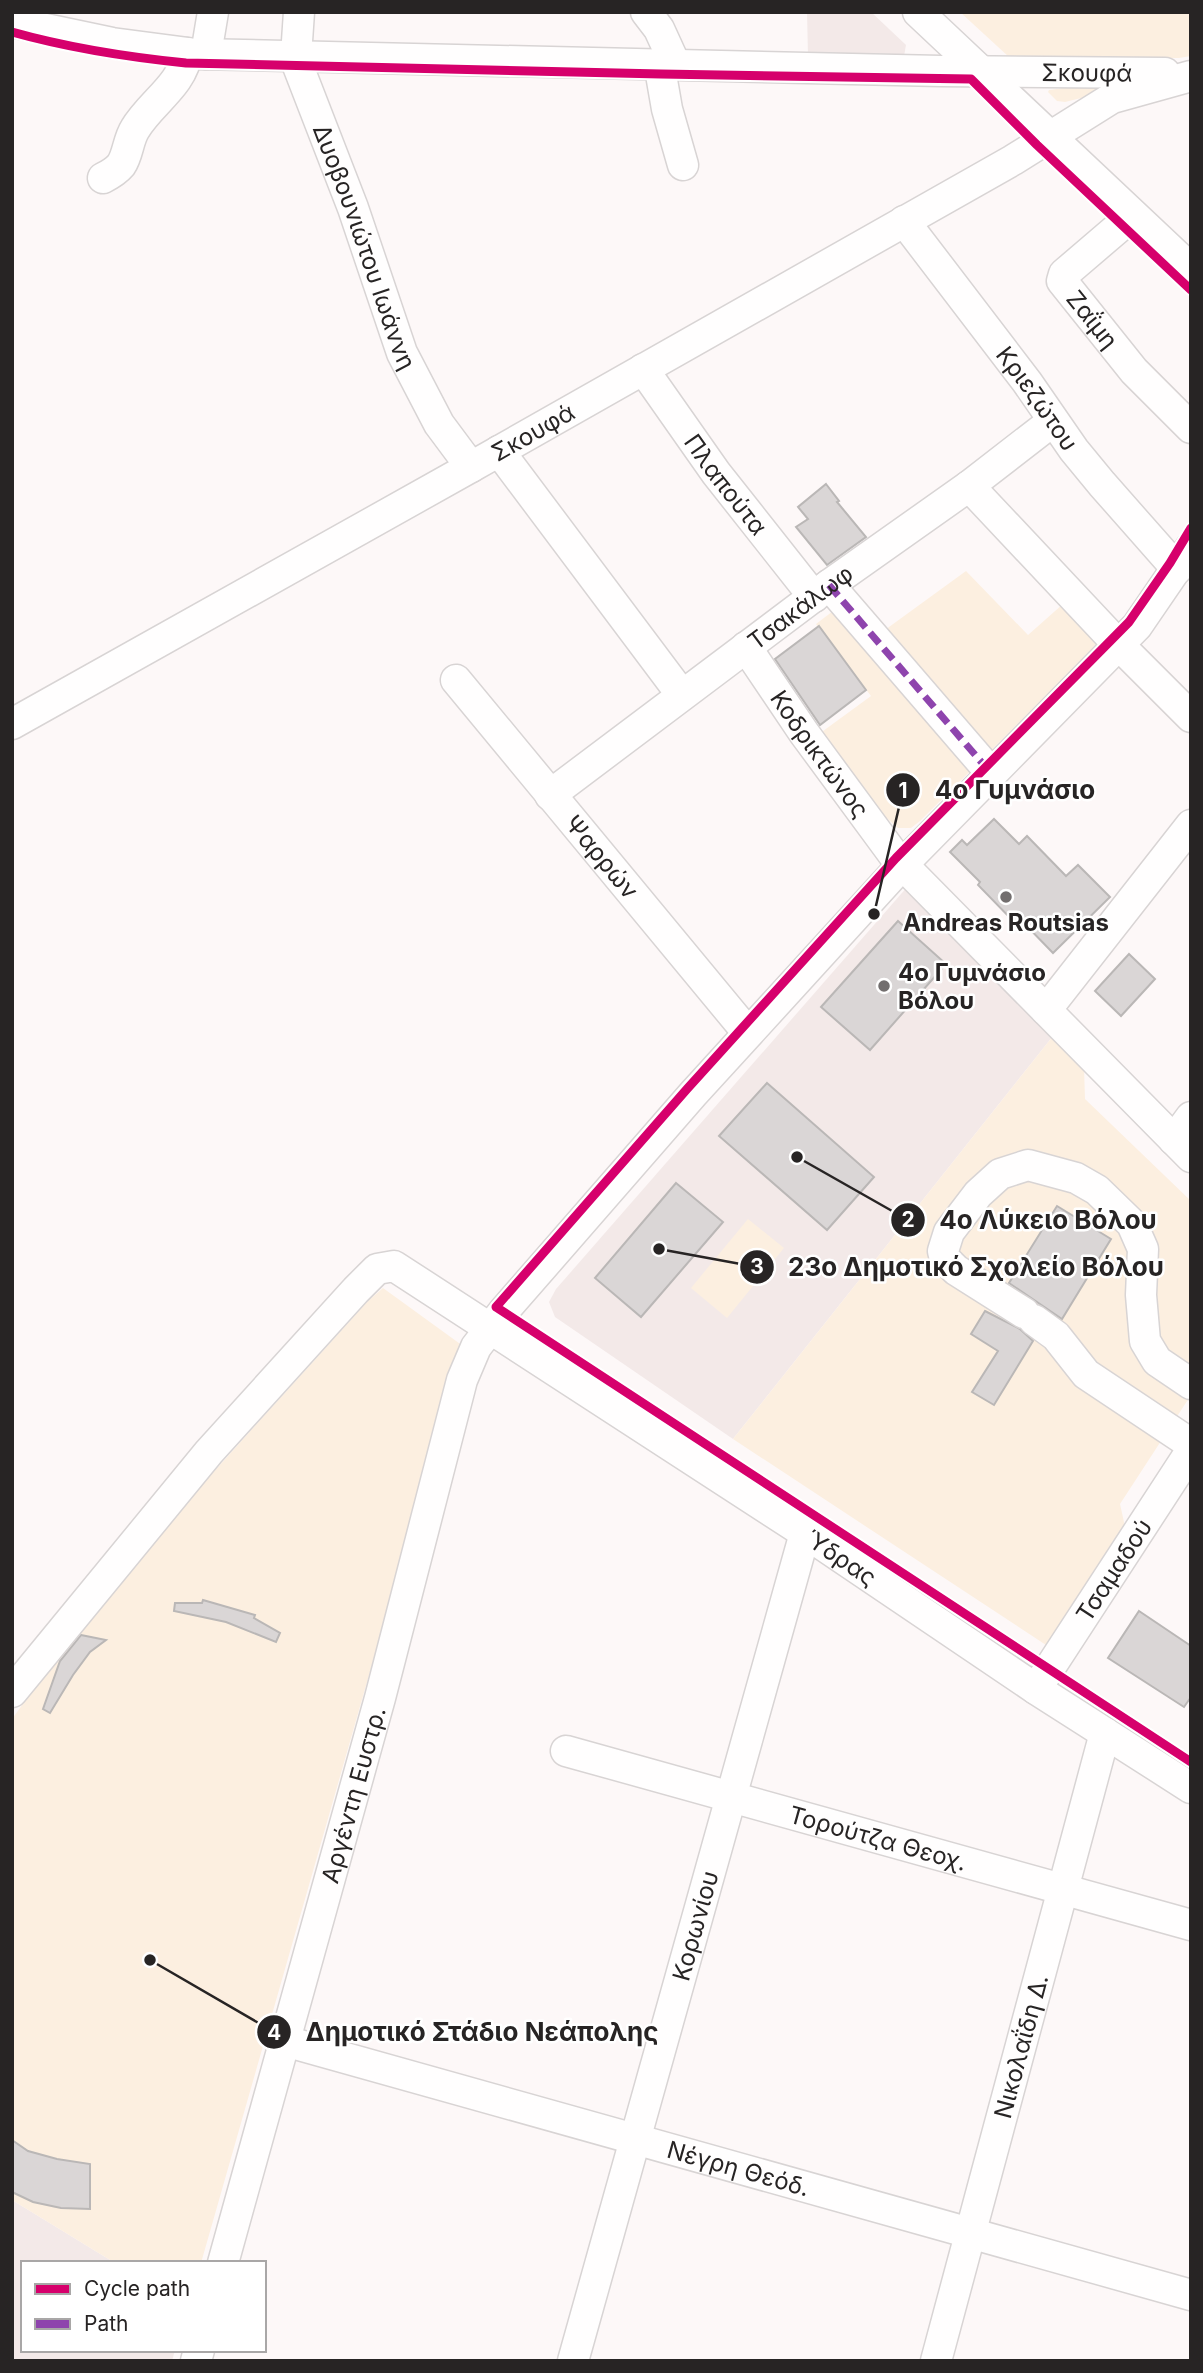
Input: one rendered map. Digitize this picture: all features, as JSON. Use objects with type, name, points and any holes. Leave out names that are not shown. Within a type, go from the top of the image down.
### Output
[{"type":"street","points":[[103,178],[115,172],[122,163],[132,133],[144,115],[197,53],[214,12]]},
{"type":"street","name":"Δυοβουνιώτου Ιωάννη","points":[[299,12],[296,56],[353,208],[402,353],[439,424],[471,467]]},
{"type":"street","points":[[646,12],[659,29],[667,63],[667,109],[683,165]]},
{"type":"street","points":[[918,12],[1133,215],[1189,262]]},
{"type":"street","name":"Σκουφά","points":[[12,22],[79,25],[197,53],[1157,73],[1174,74],[1188,79]]},
{"type":"street","name":"Σκουφά","points":[[12,724],[499,452],[1050,137],[1099,105],[1112,99],[1188,79]]},
{"type":"street","name":"Ζαΐμη","points":[[1133,215],[1064,274],[1062,281],[1134,371],[1191,428]]},
{"type":"street","name":"Κριεζώτου","points":[[904,221],[1102,484],[1184,558]]},
{"type":"street","name":"Πλαπούτα","points":[[643,369],[716,473],[992,774]]},
{"type":"street","name":"Τσακάλωφ","points":[[550,795],[1053,421]]},
{"type":"street","points":[[499,452],[682,695]]},
{"type":"street","points":[[969,486],[1119,646],[1191,717]]},
{"type":"street","name":"Αργέντη Ευστρ.","points":[[224,2261],[380,1698],[463,1380],[476,1347],[748,1033],[902,865],[1119,646],[1149,611],[1184,558]]},
{"type":"street","name":"Κοδρικτώνος","points":[[746,647],[804,733],[902,865],[1046,1010],[1185,1138]]},
{"type":"street","name":"Ψαρρών","points":[[456,680],[748,1033]]},
{"type":"street","points":[[1046,1010],[1191,825]]},
{"type":"street","points":[[1191,1384],[1164,1367],[1148,1349],[1143,1332],[1140,1295],[1143,1249],[1132,1224],[1097,1190],[1076,1178],[1028,1165],[1008,1170],[978,1194],[949,1232],[943,1251],[945,1259],[956,1270],[1029,1316],[1056,1336],[1086,1374],[1191,1444]]},
{"type":"street","name":"Ύδρας","points":[[12,1692],[208,1452],[356,1290],[377,1269],[394,1265],[805,1533],[1036,1689],[1191,1788]]},
{"type":"street","name":"Τσαμαδού","points":[[1036,1689],[1191,1451]]},
{"type":"street","name":"Κορωνίου","points":[[573,2361],[805,1533]]},
{"type":"street","name":"Νικολαΐδη Δ.","points":[[936,2361],[1105,1733]]},
{"type":"street","name":"Τορούτζα Θεοχ.","points":[[566,1751],[1191,1925]]},
{"type":"street","name":"Νέγρη Θεόδ.","points":[[285,2041],[1191,2295]]},
{"type":"shaded area","points":[[807,12],[871,12],[906,45],[904,56],[808,56]]},
{"type":"shaded area","points":[[960,12],[1191,12],[1191,56],[1009,57]]},
{"type":"shaded area","points":[[1088,85],[1109,86],[1109,91],[1065,102],[1057,101],[1048,92],[1049,90]]},
{"type":"shaded area","points":[[966,571],[1028,635],[1063,604],[1100,642],[920,821],[911,828],[898,828],[883,815],[819,734],[871,696],[816,624],[837,608],[867,643]]},
{"type":"shaded area","points":[[908,886],[1053,1036],[733,1439],[555,1317],[549,1302],[556,1289]]},
{"type":"shaded area","points":[[1053,1036],[1084,1067],[1085,1099],[1191,1201],[1191,1395],[1120,1504],[1126,1531],[1049,1647],[733,1439]]},
{"type":"shaded area","points":[[748,1219],[784,1248],[727,1318],[691,1288]]},
{"type":"shaded area","points":[[383,1288],[463,1346],[202,2261],[112,2261],[12,2200],[12,1719],[139,1557],[368,1301]]},
{"type":"shaded area","points":[[12,2200],[112,2261],[21,2261],[21,2352],[174,2352],[172,2361],[12,2361]]},
{"type":"building","points":[[826,484],[866,537],[827,565],[796,527],[808,519],[798,507]]},
{"type":"building","points":[[819,626],[866,690],[820,725],[775,659]]},
{"type":"building","points":[[994,819],[1019,844],[1027,836],[1066,876],[1078,865],[1110,897],[1053,953],[1021,920],[1017,925],[950,852],[962,840],[967,845]]},
{"type":"building","name":"4ο Γυμνάσιο Βόλου","points":[[898,921],[946,964],[870,1050],[821,1007]]},
{"type":"building","points":[[1129,954],[1155,979],[1121,1016],[1095,991]]},
{"type":"building","points":[[767,1083],[874,1177],[827,1230],[719,1136]]},
{"type":"building","points":[[676,1183],[723,1222],[641,1317],[595,1278]]},
{"type":"building","points":[[1057,1206],[1111,1239],[1062,1319],[1009,1283]]},
{"type":"building","points":[[985,1311],[1020,1329],[1033,1341],[994,1405],[972,1392],[998,1351],[971,1334]]},
{"type":"building","points":[[203,1600],[255,1615],[254,1618],[280,1633],[276,1642],[226,1622],[174,1611],[175,1603],[202,1603]]},
{"type":"building","points":[[1139,1611],[1191,1646],[1191,1697],[1184,1707],[1108,1658]]},
{"type":"building","points":[[81,1635],[106,1640],[90,1652],[50,1713],[43,1709],[60,1661]]},
{"type":"building","points":[[12,2140],[28,2151],[90,2164],[90,2209],[61,2208],[33,2202],[12,2192]]},
{"type":"marked path","points":[[829,585],[989,771]]},
{"type":"cycle path","points":[[12,32],[98,51],[186,63],[971,79],[1191,290]]},
{"type":"cycle path","points":[[1191,528],[1129,622],[896,858],[687,1089],[496,1307],[1191,1762]]},
{"type":"place","name":"Andreas Routsias","points":[[1006,897]]},
{"type":"place","name":"4ο Γυμνάσιο","points":[[874,914]]},
{"type":"place","name":"4ο Γυμνάσιο Βόλου","points":[[884,986]]},
{"type":"place","name":"4ο Λύκειο Βόλου","points":[[797,1157]]},
{"type":"place","name":"23ο Δημοτικό Σχολείο Βόλου","points":[[659,1249]]},
{"type":"place","name":"Δημοτικό Στάδιο Νεάπολης","points":[[150,1960]]}]
